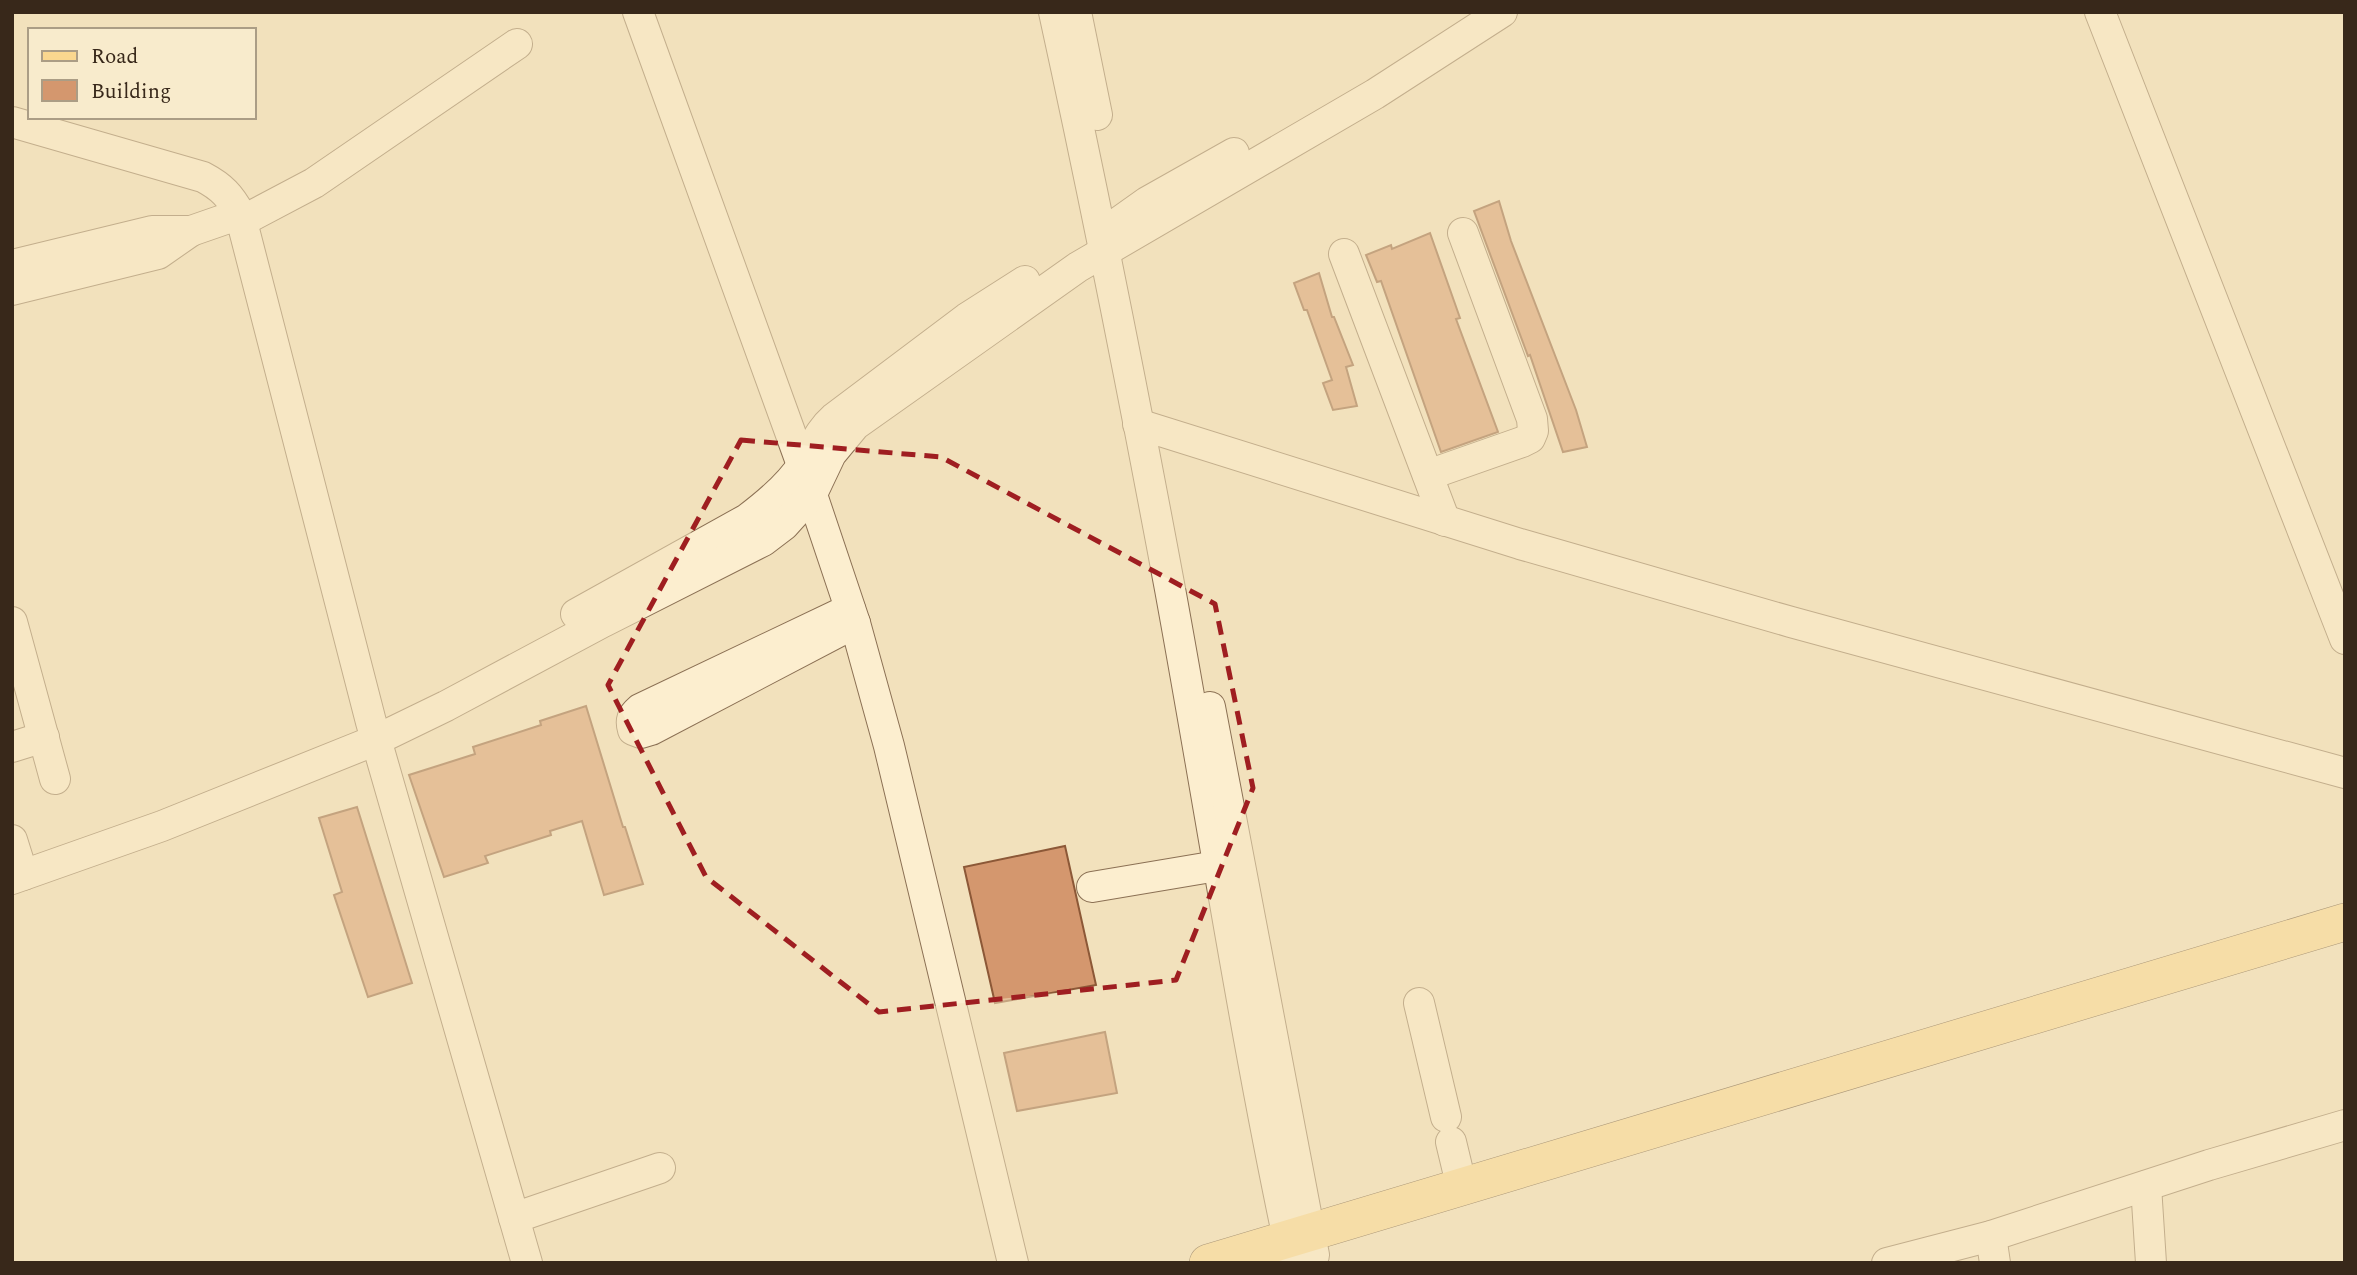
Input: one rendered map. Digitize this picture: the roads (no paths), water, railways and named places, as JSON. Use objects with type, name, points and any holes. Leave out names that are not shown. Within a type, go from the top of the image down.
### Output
[{"type":"main road","points":[[1299,1251],[1462,1188],[2345,922]]},
{"type":"main road","points":[[1208,1263],[1299,1251],[2345,945]]},
{"type":"street","points":[[638,12],[813,494],[853,616],[890,746],[1013,1263]]},
{"type":"street","points":[[1054,12],[1112,237]]},
{"type":"street","points":[[1076,12],[1112,237],[1299,1251]]},
{"type":"street","points":[[15,863],[162,826],[373,731],[446,706],[763,541],[784,525],[813,494],[831,454],[855,425],[1112,237],[1147,202],[1387,66],[1469,12]]},
{"type":"street","points":[[373,731],[458,679],[747,519],[769,503],[802,465],[822,428],[967,317],[1376,94],[1502,12]]},
{"type":"street","points":[[2099,12],[2345,639]]},
{"type":"street","points":[[12,265],[152,231],[191,230],[241,218],[314,183],[517,44]]},
{"type":"street","points":[[12,122],[203,177],[230,195],[241,218],[373,731],[527,1263]]},
{"type":"street","points":[[12,290],[158,254],[191,230]]},
{"type":"street","points":[[1428,475],[1522,442],[1530,438],[1533,431],[1532,419],[1463,233]]},
{"type":"street","points":[[1344,254],[1445,521]]},
{"type":"street","points":[[1148,427],[1445,521],[1791,622],[2345,773]]},
{"type":"street","points":[[1148,427],[1170,590],[1217,866],[1299,1251]]},
{"type":"street","points":[[853,616],[651,730],[641,733],[634,730],[631,721],[633,714],[640,709],[853,616]]},
{"type":"street","points":[[12,622],[16,653],[55,779]]},
{"type":"street","points":[[12,747],[44,737]]},
{"type":"street","points":[[1092,887],[1217,866]]},
{"type":"street","points":[[1419,1003],[1462,1188]]},
{"type":"street","points":[[1887,1263],[1993,1249],[2146,1186],[2345,1125]]},
{"type":"street","points":[[514,1218],[660,1168]]},
{"type":"street","points":[[2146,1186],[2151,1263]]}]
